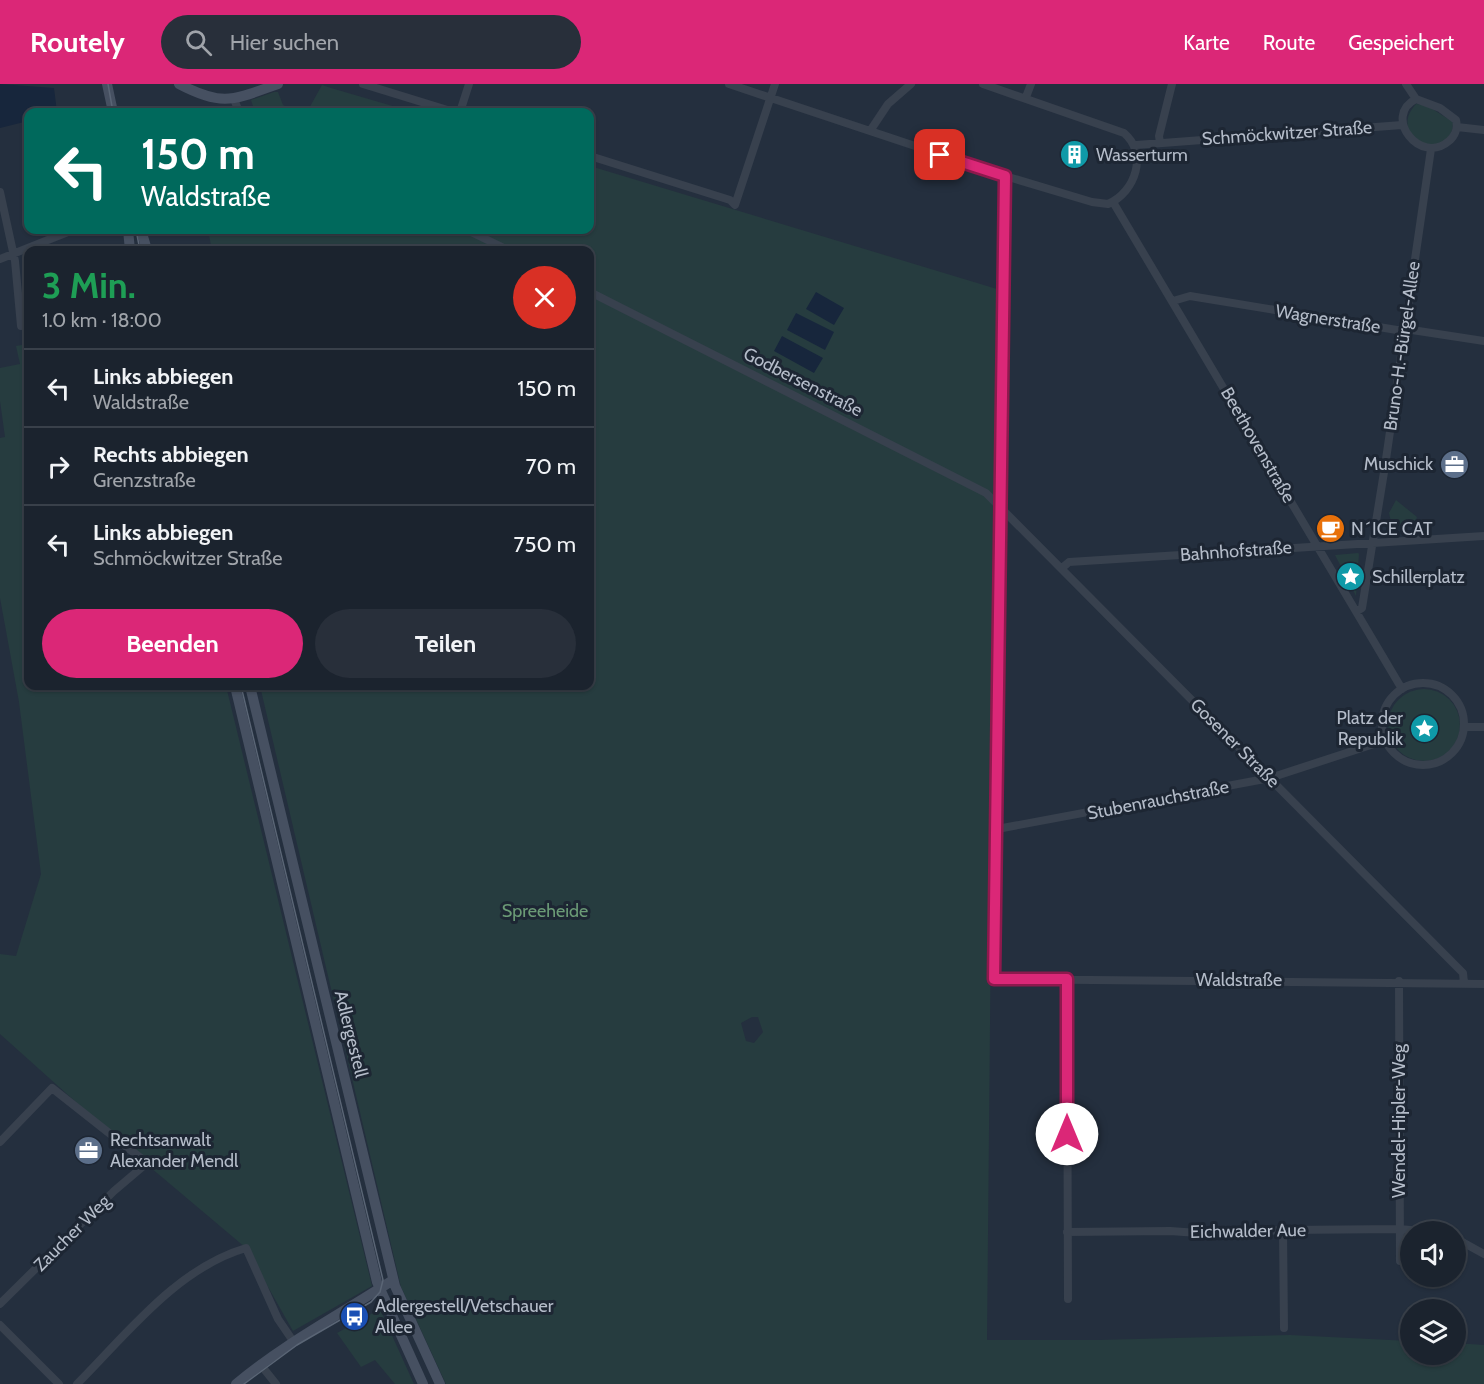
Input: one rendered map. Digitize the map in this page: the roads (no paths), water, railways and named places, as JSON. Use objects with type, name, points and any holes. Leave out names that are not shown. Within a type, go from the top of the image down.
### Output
[{"type":"main road","points":[[107,84],[112,108]]},
{"type":"main road","points":[[113,84],[117,108]]},
{"type":"main road","points":[[179,84],[208,98],[234,99],[278,84]]},
{"type":"main road","name":"Adlergestell","points":[[236,690],[380,1290],[423,1384]]},
{"type":"main road","name":"Adlergestell","points":[[251,690],[393,1280],[440,1384]]},
{"type":"main road","points":[[236,1384],[293,1341],[393,1280]]},
{"type":"street","points":[[363,84],[441,108]]},
{"type":"street","points":[[461,108],[469,84]]},
{"type":"street","points":[[729,84],[772,91],[870,131],[1092,202],[1113,202],[1127,189],[1135,171],[1138,154],[1136,145],[1124,132],[1107,124],[983,84]]},
{"type":"street","points":[[870,131],[888,104],[912,84]]},
{"type":"street","points":[[1026,97],[1031,84]]},
{"type":"street","points":[[1160,142],[1159,136],[1172,84]]},
{"type":"street","points":[[1406,84],[1416,99],[1451,114],[1457,127]]},
{"type":"street","points":[[594,157],[730,200],[735,205],[772,91]]},
{"type":"street","points":[[234,99],[237,108]]},
{"type":"street","points":[[1416,99],[1405,111],[1402,125],[1411,140],[1431,149],[1447,143],[1457,127]]},
{"type":"street","name":"Schmöckwitzer Straße","points":[[1136,145],[1402,125]]},
{"type":"street","points":[[1457,127],[1484,130]]},
{"type":"street","name":"Bruno-H.-Bürgel-Allee","points":[[1357,612],[1362,608],[1385,466],[1431,149]]},
{"type":"street","points":[[997,829],[1005,176]]},
{"type":"street","points":[[0,192],[13,254],[21,326]]},
{"type":"street","name":"Beethovenstraße","points":[[1113,202],[1402,689]]},
{"type":"street","points":[[33,246],[63,234]]},
{"type":"street","points":[[475,234],[500,246]]},
{"type":"street","points":[[0,259],[24,250]]},
{"type":"street","name":"Godbersenstraße","points":[[594,294],[977,487],[1000,505]]},
{"type":"street","name":"Wagnerstraße","points":[[1173,301],[1190,296],[1403,331],[1412,330],[1484,341]]},
{"type":"street","name":"Gosener Straße","points":[[1000,505],[1463,973],[1464,983]]},
{"type":"street","name":"Bahnhofstraße","points":[[1062,568],[1069,562],[1484,536]]},
{"type":"street","points":[[1421,684],[1446,690],[1460,708],[1464,727],[1454,751],[1433,764],[1419,765],[1406,761],[1392,750],[1386,740],[1382,723],[1385,709],[1402,689],[1421,684]]},
{"type":"street","points":[[1464,727],[1484,727]]},
{"type":"street","name":"Stubenrauchstraße","points":[[997,829],[1270,778],[1386,740]]},
{"type":"street","name":"Waldstraße","points":[[997,829],[994,979],[1399,981],[1484,984]]},
{"type":"street","points":[[1067,979],[1068,1299]]},
{"type":"street","name":"Wendel-Hipler-Weg","points":[[1399,981],[1400,1229]]},
{"type":"street","name":"Zaucher Weg","points":[[0,1142],[52,1088],[147,1163],[114,1191],[0,1304]]},
{"type":"street","name":"Eichwalder Aue","points":[[1067,1232],[1170,1231],[1212,1234],[1283,1230],[1400,1229]]},
{"type":"street","points":[[1283,1230],[1284,1328]]},
{"type":"street","points":[[1466,1244],[1484,1254]]},
{"type":"street","points":[[77,1384],[174,1289],[215,1262],[246,1248],[279,1319],[293,1341]]},
{"type":"street","points":[[0,1325],[59,1384]]},
{"type":"street","points":[[260,1364],[276,1384]]},
{"type":"water","points":[[0,84],[54,88],[56,108],[24,108],[24,122],[0,128]]},
{"type":"water","points":[[816,292],[844,308],[834,325],[806,309]]},
{"type":"water","points":[[796,313],[834,332],[825,350],[787,330]]},
{"type":"water","points":[[782,336],[823,358],[814,373],[774,351]]},
{"type":"tram line","points":[[108,84],[112,108]]},
{"type":"tram line","points":[[137,234],[139,246]]},
{"type":"tram line","points":[[242,690],[383,1280],[380,1292],[371,1302],[297,1345],[244,1384]]},
{"type":"place","name":"Wasserturm","points":[[1075,155]]},
{"type":"place","name":"Muschick","points":[[1454,464]]},
{"type":"place","name":"N´ICE CAT","points":[[1330,529]]},
{"type":"place","name":"Schillerplatz","points":[[1351,577]]},
{"type":"place","name":"Platz der Republik","points":[[1424,728]]},
{"type":"place","name":"Rechtsanwalt Alexander Mendl","points":[[89,1150]]},
{"type":"place","name":"Adlergestell/Vetschauer Allee","points":[[354,1316]]},
{"type":"park label","name":"Spreeheide","points":[[545,911]]}]
